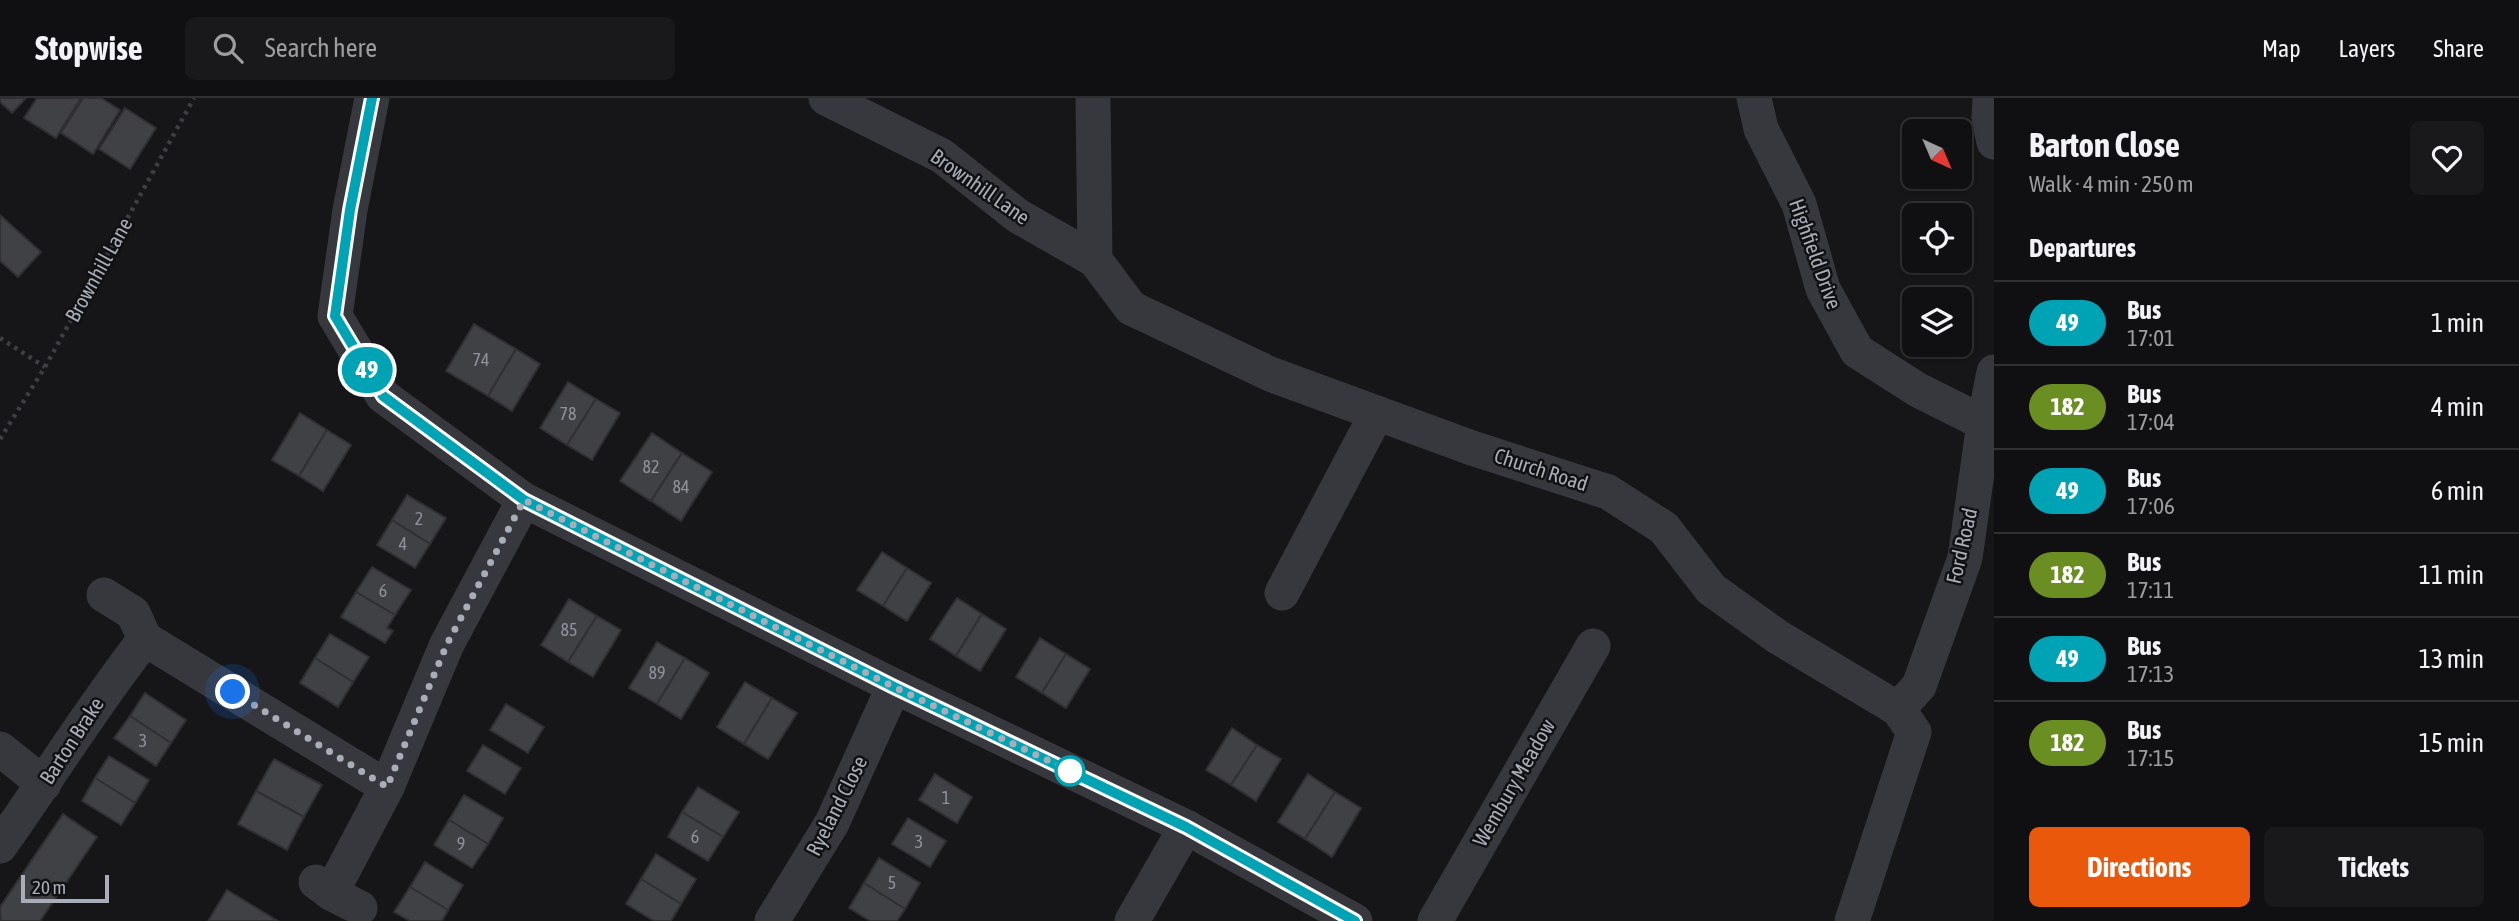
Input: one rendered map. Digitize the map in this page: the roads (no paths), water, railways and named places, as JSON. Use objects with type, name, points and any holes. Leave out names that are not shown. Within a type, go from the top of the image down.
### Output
[{"type":"street","points":[[372,98],[350,210],[335,316],[383,396],[524,500],[894,687],[1186,827],[1355,921]]},
{"type":"street","name":"Brownhill Lane","points":[[826,98],[942,156],[1018,216],[1095,260]]},
{"type":"street","points":[[1093,98],[1095,260]]},
{"type":"street","name":"Highfield Drive","points":[[1754,98],[1761,129],[1799,204],[1823,289],[1857,351],[1918,390],[1984,423]]},
{"type":"street","points":[[1990,98],[1989,119],[1994,142]]},
{"type":"street","name":"Church Road","points":[[1095,260],[1131,308],[1270,374],[1472,448],[1608,492],[1664,528],[1711,589],[1779,637],[1898,709]]},
{"type":"street","name":"Ford Road","points":[[1898,709],[1919,687],[1965,558],[1994,372]]},
{"type":"street","points":[[1282,593],[1377,414]]},
{"type":"street","points":[[336,894],[387,787],[447,644],[524,500]]},
{"type":"street","points":[[104,595],[133,613],[145,639],[387,787]]},
{"type":"street","name":"Barton Brake","points":[[0,846],[108,687],[145,639]]},
{"type":"street","name":"Wembury Meadow","points":[[1435,921],[1592,646]]},
{"type":"street","name":"Ryeland Close","points":[[772,921],[832,823],[894,687]]},
{"type":"street","points":[[1852,921],[1914,732],[1898,709]]},
{"type":"street","points":[[0,749],[44,784]]},
{"type":"street","points":[[1132,921],[1186,827]]}]
